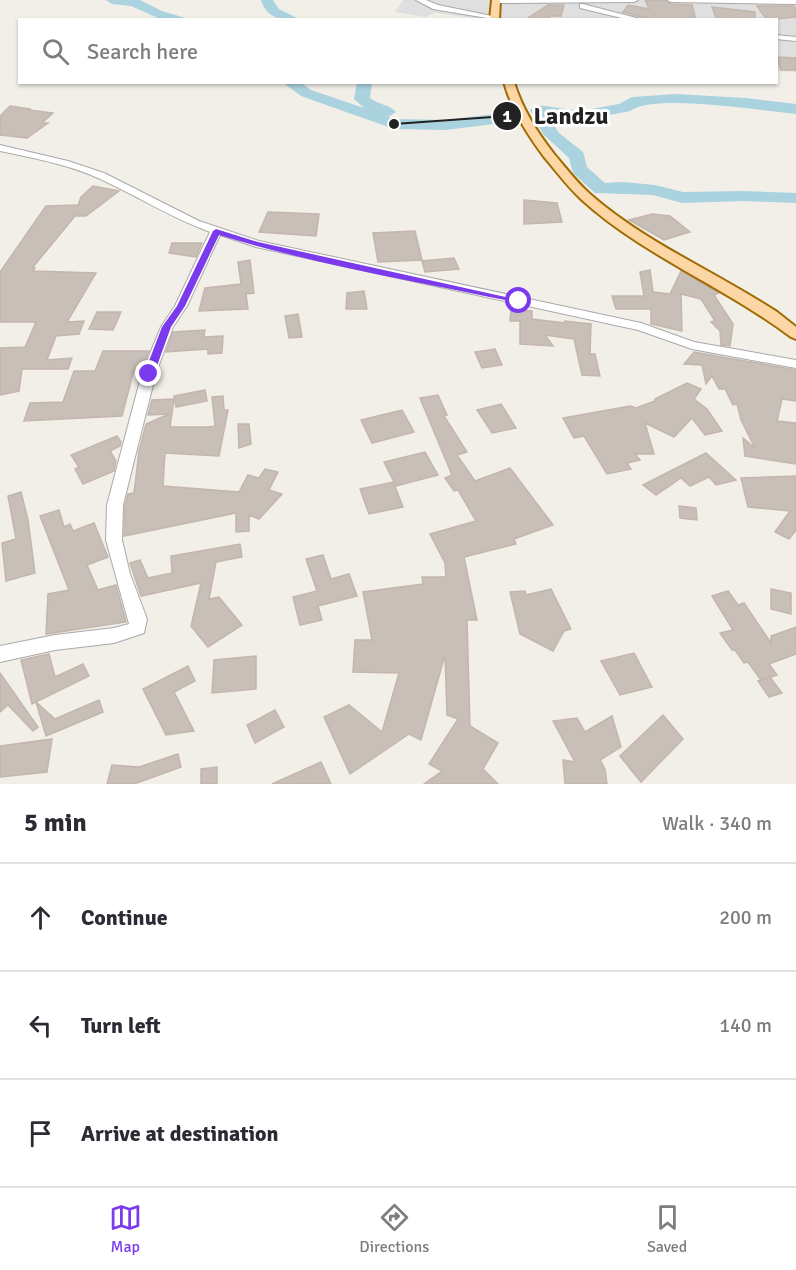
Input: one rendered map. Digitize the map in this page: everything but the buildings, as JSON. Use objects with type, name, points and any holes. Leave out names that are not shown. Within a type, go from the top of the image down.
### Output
[{"type":"main road","points":[[494,18],[496,0]]},
{"type":"main road","points":[[510,84],[534,134],[587,198],[625,226],[725,284],[796,334]]},
{"type":"street","points":[[420,0],[436,7],[494,18]]},
{"type":"street","points":[[496,0],[634,0]]},
{"type":"street","points":[[671,0],[796,2]]},
{"type":"street","points":[[558,1],[625,18]]},
{"type":"street","points":[[778,37],[796,39]]},
{"type":"street","points":[[0,148],[65,163],[100,175],[216,231],[256,244],[641,327],[692,345],[796,364]]},
{"type":"street","points":[[0,654],[75,640],[95,640],[127,633],[138,628],[138,619],[122,574],[114,540],[115,505],[149,374],[167,327],[181,306],[216,231]]},
{"type":"shaded area","points":[[403,0],[796,0],[796,72],[778,71],[778,18],[473,18],[435,13],[425,17],[395,12]]},
{"type":"waterway","points":[[112,0],[134,2],[158,14],[177,18]]},
{"type":"waterway","points":[[267,0],[274,12],[288,18]]},
{"type":"waterway","points":[[292,84],[306,93],[394,124],[446,125],[502,118],[516,120]]},
{"type":"waterway","points":[[365,84],[362,99],[372,107],[388,112]]},
{"type":"waterway","points":[[796,109],[746,103],[675,99],[632,102],[624,108],[580,116],[538,110],[548,131],[577,156],[579,169],[601,189],[623,187],[655,190],[682,198],[744,196],[796,198]]},
{"type":"place","name":"Landzu","points":[[394,124]]},
{"type":"route","points":[[149,374],[167,327],[181,306],[216,231],[256,244],[519,301]]}]
